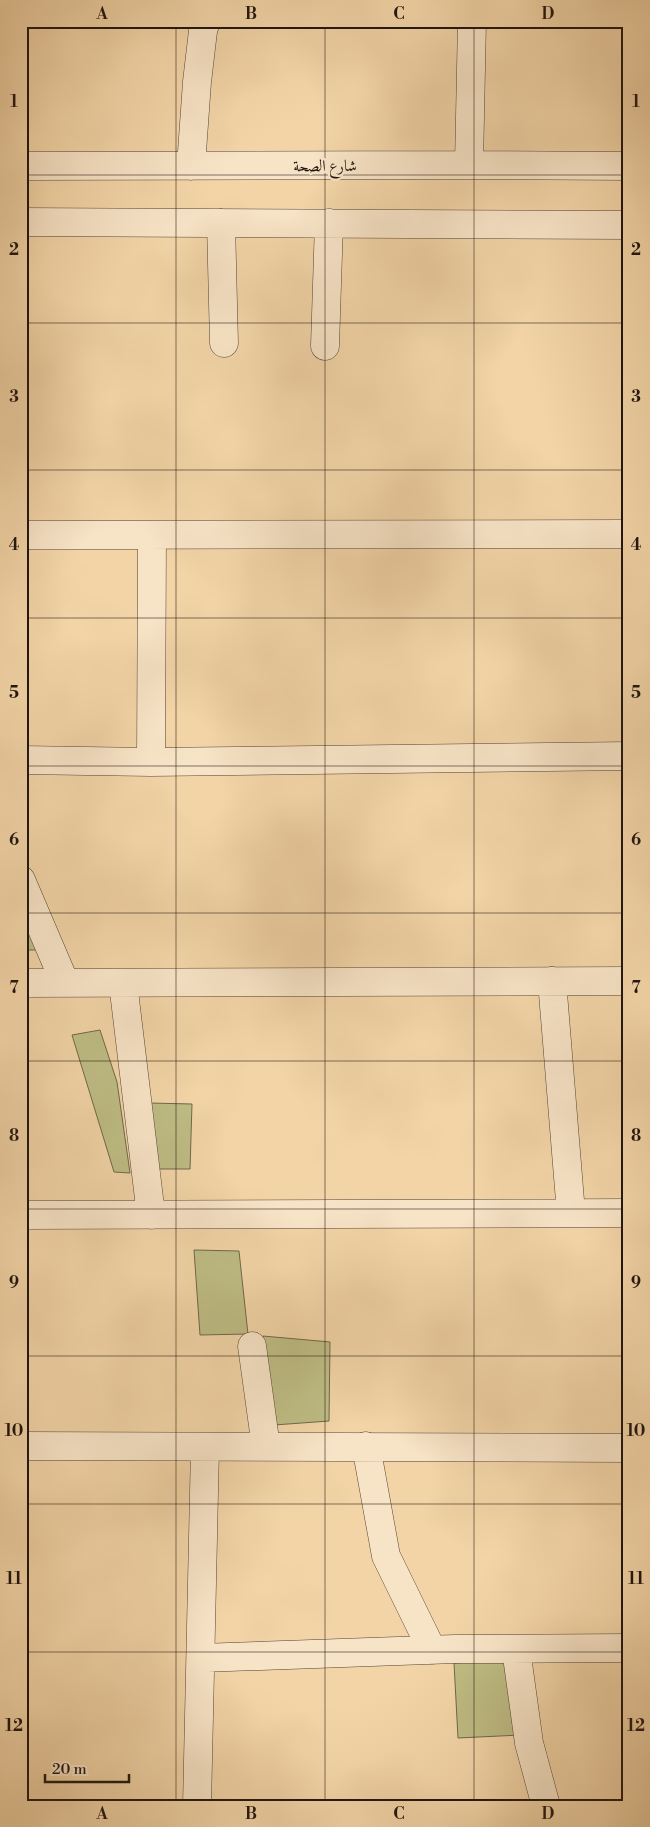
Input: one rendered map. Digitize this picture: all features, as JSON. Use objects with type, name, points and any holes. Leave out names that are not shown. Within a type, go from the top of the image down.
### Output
[{"type":"street","points":[[191,166],[197,82],[203,30],[206,21]]},
{"type":"street","points":[[469,165],[472,21]]},
{"type":"street","name":"شارع الصحة","points":[[21,166],[629,166]]},
{"type":"street","points":[[21,222],[629,224]]},
{"type":"street","points":[[220,223],[224,342]]},
{"type":"street","points":[[325,346],[329,223]]},
{"type":"street","points":[[21,535],[629,534]]},
{"type":"street","points":[[151,762],[152,535]]},
{"type":"street","points":[[21,760],[151,762],[629,756]]},
{"type":"street","points":[[21,880],[65,983]]},
{"type":"street","points":[[552,981],[571,1213]]},
{"type":"street","points":[[21,983],[629,981]]},
{"type":"street","points":[[123,984],[151,1215]]},
{"type":"street","points":[[21,1215],[629,1213]]},
{"type":"street","points":[[252,1346],[266,1447]]},
{"type":"street","points":[[21,1446],[629,1448]]},
{"type":"street","points":[[366,1446],[386,1556],[432,1650]]},
{"type":"street","points":[[197,1806],[205,1448]]},
{"type":"street","points":[[201,1658],[516,1648],[629,1648]]},
{"type":"street","points":[[516,1648],[529,1743],[546,1806]]},
{"type":"shaded area","points":[[21,909],[41,950],[21,950]]},
{"type":"shaded area","points":[[100,1030],[117,1082],[130,1173],[114,1172],[72,1035]]},
{"type":"shaded area","points":[[149,1103],[192,1104],[190,1169],[153,1169]]},
{"type":"shaded area","points":[[194,1250],[239,1251],[248,1334],[200,1335]]},
{"type":"shaded area","points":[[263,1336],[330,1342],[329,1421],[274,1425]]},
{"type":"shaded area","points":[[509,1660],[521,1735],[458,1738],[454,1663]]}]
